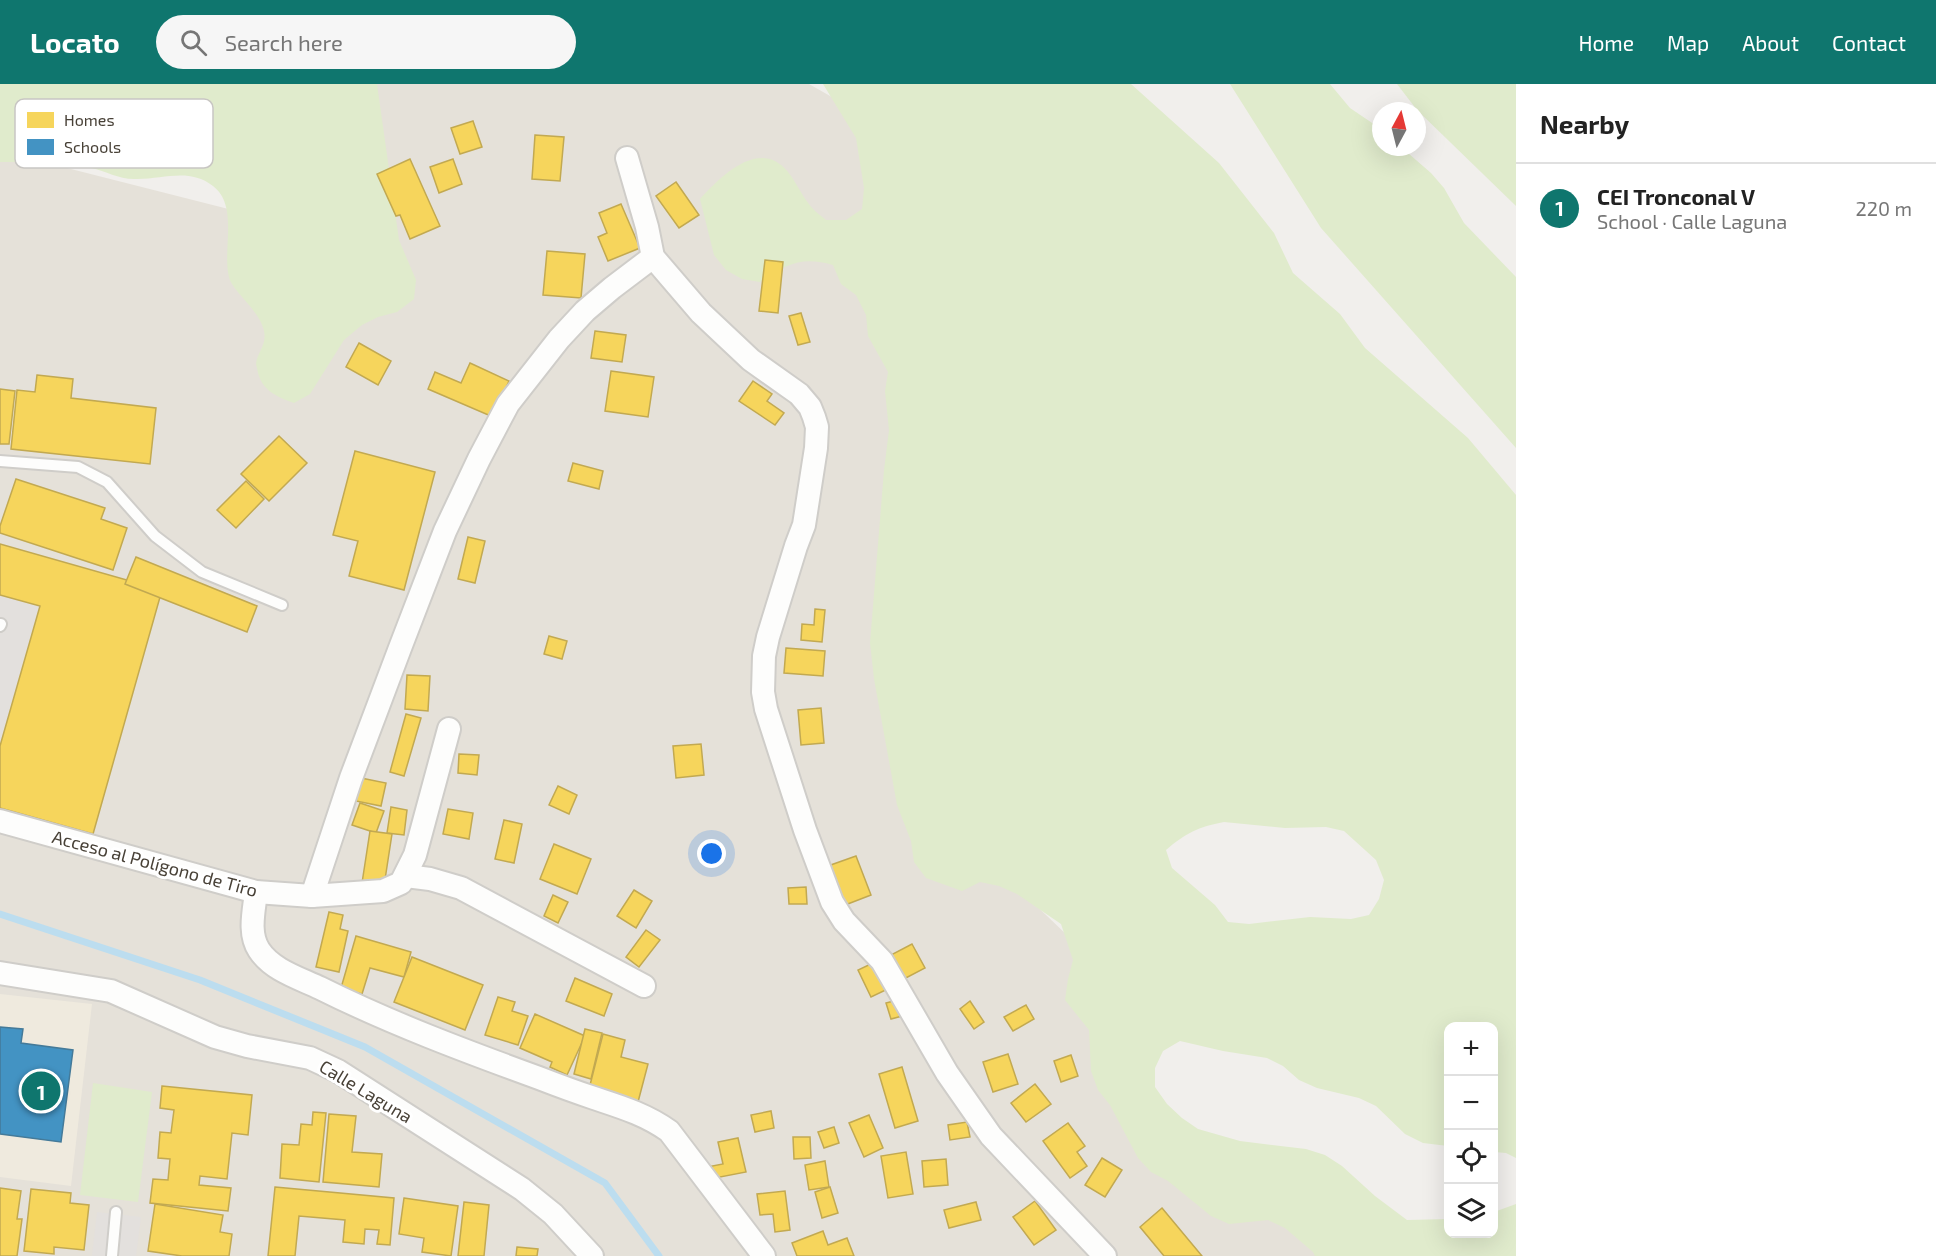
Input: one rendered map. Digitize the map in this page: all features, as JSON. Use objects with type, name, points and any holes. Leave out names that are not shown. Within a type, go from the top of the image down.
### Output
[{"type":"street","points":[[627,158],[653,256],[701,312],[751,360],[799,394],[810,407],[817,427],[804,525],[764,656],[764,692],[766,709],[805,830],[832,902],[844,921],[882,961],[947,1073],[991,1136],[1105,1256]]},
{"type":"street","points":[[312,896],[351,778],[445,531],[508,404],[559,339],[594,303],[653,256]]},
{"type":"street","points":[[449,729],[415,855],[405,876],[430,879],[460,888],[644,986]]},
{"type":"street","name":"Acceso al Polígono de Tiro","points":[[0,821],[256,892],[312,896],[350,895],[389,890],[401,883],[405,876]]},
{"type":"street","points":[[256,892],[252,930],[254,940],[259,950],[271,963],[338,997],[476,1056],[596,1099],[623,1106],[648,1117],[669,1131],[764,1256]]},
{"type":"street","name":"Calle Laguna","points":[[0,973],[111,991],[215,1037],[247,1046],[310,1058],[338,1071],[522,1189],[553,1214],[592,1256]]},
{"type":"lane","points":[[0,461],[78,467],[107,482],[155,536],[202,572],[282,605]]},
{"type":"lane","points":[[112,1256],[116,1212]]},
{"type":"shaded area","points":[[348,84],[809,84],[888,129],[1022,892],[1069,937],[1099,1051],[1285,1217],[1323,1256],[0,1256],[0,151],[15,155],[15,168],[67,168],[342,238]]},
{"type":"shaded area","points":[[0,595],[40,606],[0,746]]},
{"type":"shaded area","points":[[0,994],[92,1004],[71,1186],[0,1177]]},
{"type":"shaded area","points":[[97,1212],[141,1217],[136,1256],[92,1256]]},
{"type":"green space","points":[[0,84],[377,84],[399,240],[416,280],[414,299],[397,312],[378,317],[362,325],[344,340],[310,394],[294,403],[276,396],[260,379],[256,364],[264,342],[264,331],[255,312],[234,287],[229,277],[227,266],[228,216],[221,195],[204,180],[194,177],[128,179],[91,168],[213,168],[213,99],[15,99],[15,162],[0,162]]},
{"type":"green space","points":[[823,84],[1131,84],[1219,163],[1274,233],[1293,273],[1340,314],[1365,348],[1468,438],[1516,495],[1516,1158],[1498,1152],[1498,1022],[1444,1022],[1444,1146],[1423,1143],[1405,1134],[1376,1106],[1359,1098],[1317,1088],[1299,1080],[1283,1066],[1267,1058],[1180,1041],[1163,1051],[1155,1068],[1155,1087],[1167,1104],[1198,1129],[1240,1141],[1306,1149],[1325,1155],[1342,1166],[1375,1196],[1407,1220],[1444,1219],[1444,1238],[1498,1238],[1498,1211],[1516,1204],[1516,1256],[1315,1256],[1285,1228],[1268,1220],[1229,1224],[1211,1216],[1168,1181],[1151,1172],[1138,1158],[1110,1105],[1098,1090],[1091,1071],[1089,1030],[1065,1000],[1073,960],[1061,924],[1017,894],[999,886],[980,882],[962,891],[926,878],[914,862],[911,841],[897,805],[874,679],[870,643],[889,430],[885,391],[888,372],[868,336],[866,315],[856,295],[841,284],[833,265],[812,261],[795,263],[778,270],[760,282],[742,279],[726,270],[714,255],[700,199],[719,180],[741,164],[753,159],[765,158],[777,162],[788,172],[811,206],[826,220],[846,220],[862,209],[864,188],[856,138]],"holes":[[[1224,822],[1285,828],[1326,827],[1344,831],[1376,860],[1384,880],[1379,899],[1369,915],[1351,919],[1310,917],[1249,924],[1228,922],[1215,905],[1172,868],[1166,850],[1193,832]]]},
{"type":"green space","points":[[1230,84],[1330,84],[1350,108],[1372,123],[1372,156],[1411,156],[1444,188],[1464,223],[1516,277],[1516,448],[1321,228]]},
{"type":"green space","points":[[1397,84],[1516,84],[1516,206],[1426,119],[1426,102],[1411,102]]},
{"type":"green space","points":[[93,1083],[152,1092],[138,1202],[80,1195]]},
{"type":"building: Homes","points":[[473,121],[482,147],[460,154],[451,128]]},
{"type":"building: Homes","points":[[535,135],[564,137],[560,181],[532,179]]},
{"type":"building: Homes","points":[[410,159],[440,226],[410,239],[400,215],[396,216],[377,174]]},
{"type":"building: Homes","points":[[453,159],[462,184],[439,193],[430,167]]},
{"type":"building: Homes","points":[[676,182],[699,215],[679,228],[656,196]]},
{"type":"building: Homes","points":[[621,204],[640,248],[608,261],[598,237],[607,233],[599,213]]},
{"type":"building: Homes","points":[[547,251],[585,254],[581,298],[543,295]]},
{"type":"building: Homes","points":[[765,260],[783,262],[778,313],[759,311]]},
{"type":"building: Homes","points":[[801,313],[810,342],[798,345],[789,316]]},
{"type":"building: Homes","points":[[595,331],[626,335],[622,362],[591,358]]},
{"type":"building: Homes","points":[[359,343],[391,361],[378,385],[346,367]]},
{"type":"building: Homes","points":[[470,363],[509,381],[493,417],[428,389],[435,372],[461,383]]},
{"type":"building: Homes","points":[[611,371],[654,377],[648,417],[605,411]]},
{"type":"building: Homes","points":[[37,375],[73,379],[71,398],[156,408],[150,464],[11,449],[17,390],[35,392]]},
{"type":"building: Homes","points":[[753,381],[772,394],[767,401],[784,413],[775,425],[739,401]]},
{"type":"building: Homes","points":[[0,389],[15,391],[9,444],[0,444]]},
{"type":"building: Homes","points":[[279,436],[307,463],[269,501],[241,474]]},
{"type":"building: Homes","points":[[355,451],[435,472],[404,590],[349,576],[358,541],[333,535]]},
{"type":"building: Homes","points":[[573,463],[603,471],[599,489],[568,481]]},
{"type":"building: Homes","points":[[16,479],[105,508],[101,519],[127,528],[113,570],[0,533],[0,526]]},
{"type":"building: Homes","points":[[246,481],[264,499],[236,528],[217,510]]},
{"type":"building: Homes","points":[[468,537],[485,541],[475,583],[458,579]]},
{"type":"building: Homes","points":[[0,544],[162,590],[93,834],[0,808],[0,746],[40,606],[0,595]]},
{"type":"building: Homes","points":[[136,557],[257,606],[247,632],[125,584]]},
{"type":"building: Homes","points":[[815,609],[825,610],[822,642],[801,640],[802,624],[814,625]]},
{"type":"building: Homes","points":[[549,636],[567,641],[562,659],[544,654]]},
{"type":"building: Homes","points":[[786,648],[825,651],[823,676],[784,673]]},
{"type":"building: Homes","points":[[407,675],[430,676],[428,711],[405,709]]},
{"type":"building: Homes","points":[[821,708],[824,743],[801,745],[798,710]]},
{"type":"building: Homes","points":[[406,714],[421,718],[404,776],[390,772]]},
{"type":"building: Homes","points":[[701,744],[704,775],[676,778],[673,746]]},
{"type":"building: Homes","points":[[459,754],[479,755],[477,775],[458,773]]},
{"type":"building: Homes","points":[[361,778],[386,783],[381,806],[356,801]]},
{"type":"building: Homes","points":[[558,786],[577,795],[569,814],[549,805]]},
{"type":"building: Homes","points":[[360,803],[384,811],[376,833],[352,825]]},
{"type":"building: Homes","points":[[391,807],[407,810],[404,835],[387,833]]},
{"type":"building: Homes","points":[[448,809],[473,813],[469,839],[443,834]]},
{"type":"building: Homes","points":[[504,820],[522,824],[514,863],[495,859]]},
{"type":"building: Homes","points":[[370,831],[392,834],[384,886],[362,883]]},
{"type":"building: Homes","points":[[554,844],[591,859],[577,894],[540,879]]},
{"type":"building: Homes","points":[[856,856],[871,895],[840,907],[825,867]]},
{"type":"building: Homes","points":[[806,887],[807,904],[789,904],[788,888]]},
{"type":"building: Homes","points":[[634,890],[652,901],[636,928],[617,916]]},
{"type":"building: Homes","points":[[553,895],[568,902],[558,923],[544,916]]},
{"type":"building: Homes","points":[[329,912],[343,915],[340,929],[348,931],[339,972],[316,967]]},
{"type":"building: Homes","points":[[646,930],[660,940],[639,967],[626,957]]},
{"type":"building: Homes","points":[[356,936],[411,952],[404,977],[370,968],[362,994],[341,988]]},
{"type":"building: Homes","points":[[912,944],[925,968],[902,980],[889,956]]},
{"type":"building: Homes","points":[[412,957],[483,985],[465,1030],[394,1002]]},
{"type":"building: Homes","points":[[877,961],[890,988],[871,997],[858,970]]},
{"type":"building: Homes","points":[[575,978],[612,994],[604,1016],[566,1001]]},
{"type":"building: Homes","points":[[498,997],[515,1002],[512,1011],[528,1016],[518,1045],[485,1035]]},
{"type":"building: Homes","points":[[901,999],[906,1015],[891,1019],[886,1003]]},
{"type":"building: Homes","points":[[970,1001],[984,1022],[974,1029],[960,1009]]},
{"type":"building: Homes","points":[[1026,1005],[1034,1019],[1013,1031],[1004,1017]]},
{"type":"building: Homes","points":[[535,1014],[585,1036],[567,1075],[550,1067],[552,1062],[520,1048]]},
{"type":"building: Homes","points":[[585,1029],[602,1033],[591,1079],[574,1074]]},
{"type":"building: Homes","points":[[603,1034],[625,1040],[621,1057],[648,1064],[638,1102],[589,1089]]},
{"type":"building: Homes","points":[[1008,1054],[1018,1084],[993,1092],[983,1062]]},
{"type":"building: Homes","points":[[1071,1055],[1078,1076],[1061,1082],[1054,1061]]},
{"type":"building: Homes","points":[[902,1067],[918,1121],[895,1128],[879,1074]]},
{"type":"building: Homes","points":[[1035,1084],[1051,1104],[1026,1122],[1011,1103]]},
{"type":"building: Homes","points":[[162,1086],[252,1095],[248,1135],[232,1133],[227,1179],[200,1176],[199,1185],[231,1188],[228,1211],[150,1203],[153,1179],[168,1180],[170,1159],[158,1158],[160,1132],[171,1133],[174,1110],[160,1108]]},
{"type":"building: Homes","points":[[771,1111],[774,1128],[755,1132],[751,1115]]},
{"type":"building: Homes","points":[[313,1112],[326,1113],[319,1182],[280,1178],[282,1144],[299,1145],[301,1124],[312,1125]]},
{"type":"building: Homes","points":[[329,1114],[356,1116],[352,1152],[382,1154],[379,1187],[323,1182]]},
{"type":"building: Homes","points":[[869,1115],[883,1148],[864,1157],[849,1123]]},
{"type":"building: Homes","points":[[967,1122],[970,1137],[950,1140],[948,1125]]},
{"type":"building: Homes","points":[[1068,1123],[1085,1146],[1077,1152],[1087,1166],[1070,1178],[1043,1141]]},
{"type":"building: Homes","points":[[834,1127],[839,1143],[824,1148],[818,1132]]},
{"type":"building: Homes","points":[[793,1137],[810,1137],[811,1158],[794,1159]]},
{"type":"building: Homes","points":[[738,1138],[746,1172],[710,1179],[707,1167],[723,1164],[718,1142]]},
{"type":"building: Homes","points":[[906,1152],[913,1194],[888,1198],[881,1156]]},
{"type":"building: Homes","points":[[1102,1158],[1122,1170],[1105,1197],[1085,1185]]},
{"type":"building: Homes","points":[[946,1159],[948,1185],[924,1187],[922,1161]]},
{"type":"building: Homes","points":[[825,1161],[829,1187],[809,1190],[805,1165]]},
{"type":"building: Homes","points":[[275,1187],[394,1198],[390,1245],[377,1244],[379,1230],[365,1229],[364,1244],[343,1242],[345,1220],[299,1216],[295,1256],[268,1256]]},
{"type":"building: Homes","points":[[830,1187],[838,1213],[822,1218],[815,1192]]},
{"type":"building: Homes","points":[[0,1188],[21,1191],[17,1219],[22,1219],[17,1256],[0,1256]]},
{"type":"building: Homes","points":[[31,1189],[71,1193],[70,1203],[89,1205],[84,1250],[54,1247],[54,1254],[24,1251]]},
{"type":"building: Homes","points":[[785,1191],[790,1230],[775,1232],[773,1214],[760,1215],[757,1194]]},
{"type":"building: Homes","points":[[404,1198],[458,1206],[451,1256],[422,1252],[424,1238],[399,1234]]},
{"type":"building: Homes","points":[[1035,1201],[1056,1230],[1034,1245],[1013,1217]]},
{"type":"building: Homes","points":[[464,1202],[489,1205],[484,1256],[458,1256]]},
{"type":"building: Homes","points":[[976,1202],[981,1220],[949,1228],[944,1210]]},
{"type":"building: Homes","points":[[155,1204],[223,1215],[220,1232],[232,1234],[229,1256],[182,1256],[148,1251]]},
{"type":"building: Homes","points":[[1162,1208],[1202,1256],[1164,1256],[1140,1227]]},
{"type":"building: Homes","points":[[823,1231],[828,1245],[847,1238],[854,1256],[797,1256],[792,1243]]},
{"type":"building: Homes","points":[[517,1247],[538,1249],[537,1256],[516,1256]]},
{"type":"building: Schools","points":[[0,1027],[23,1029],[21,1043],[73,1050],[61,1142],[0,1134]]},
{"type":"waterway","points":[[0,914],[200,980],[365,1047],[605,1183],[659,1256]]},
{"type":"place","name":"CEI Tronconal V","points":[[41,1091]]}]
